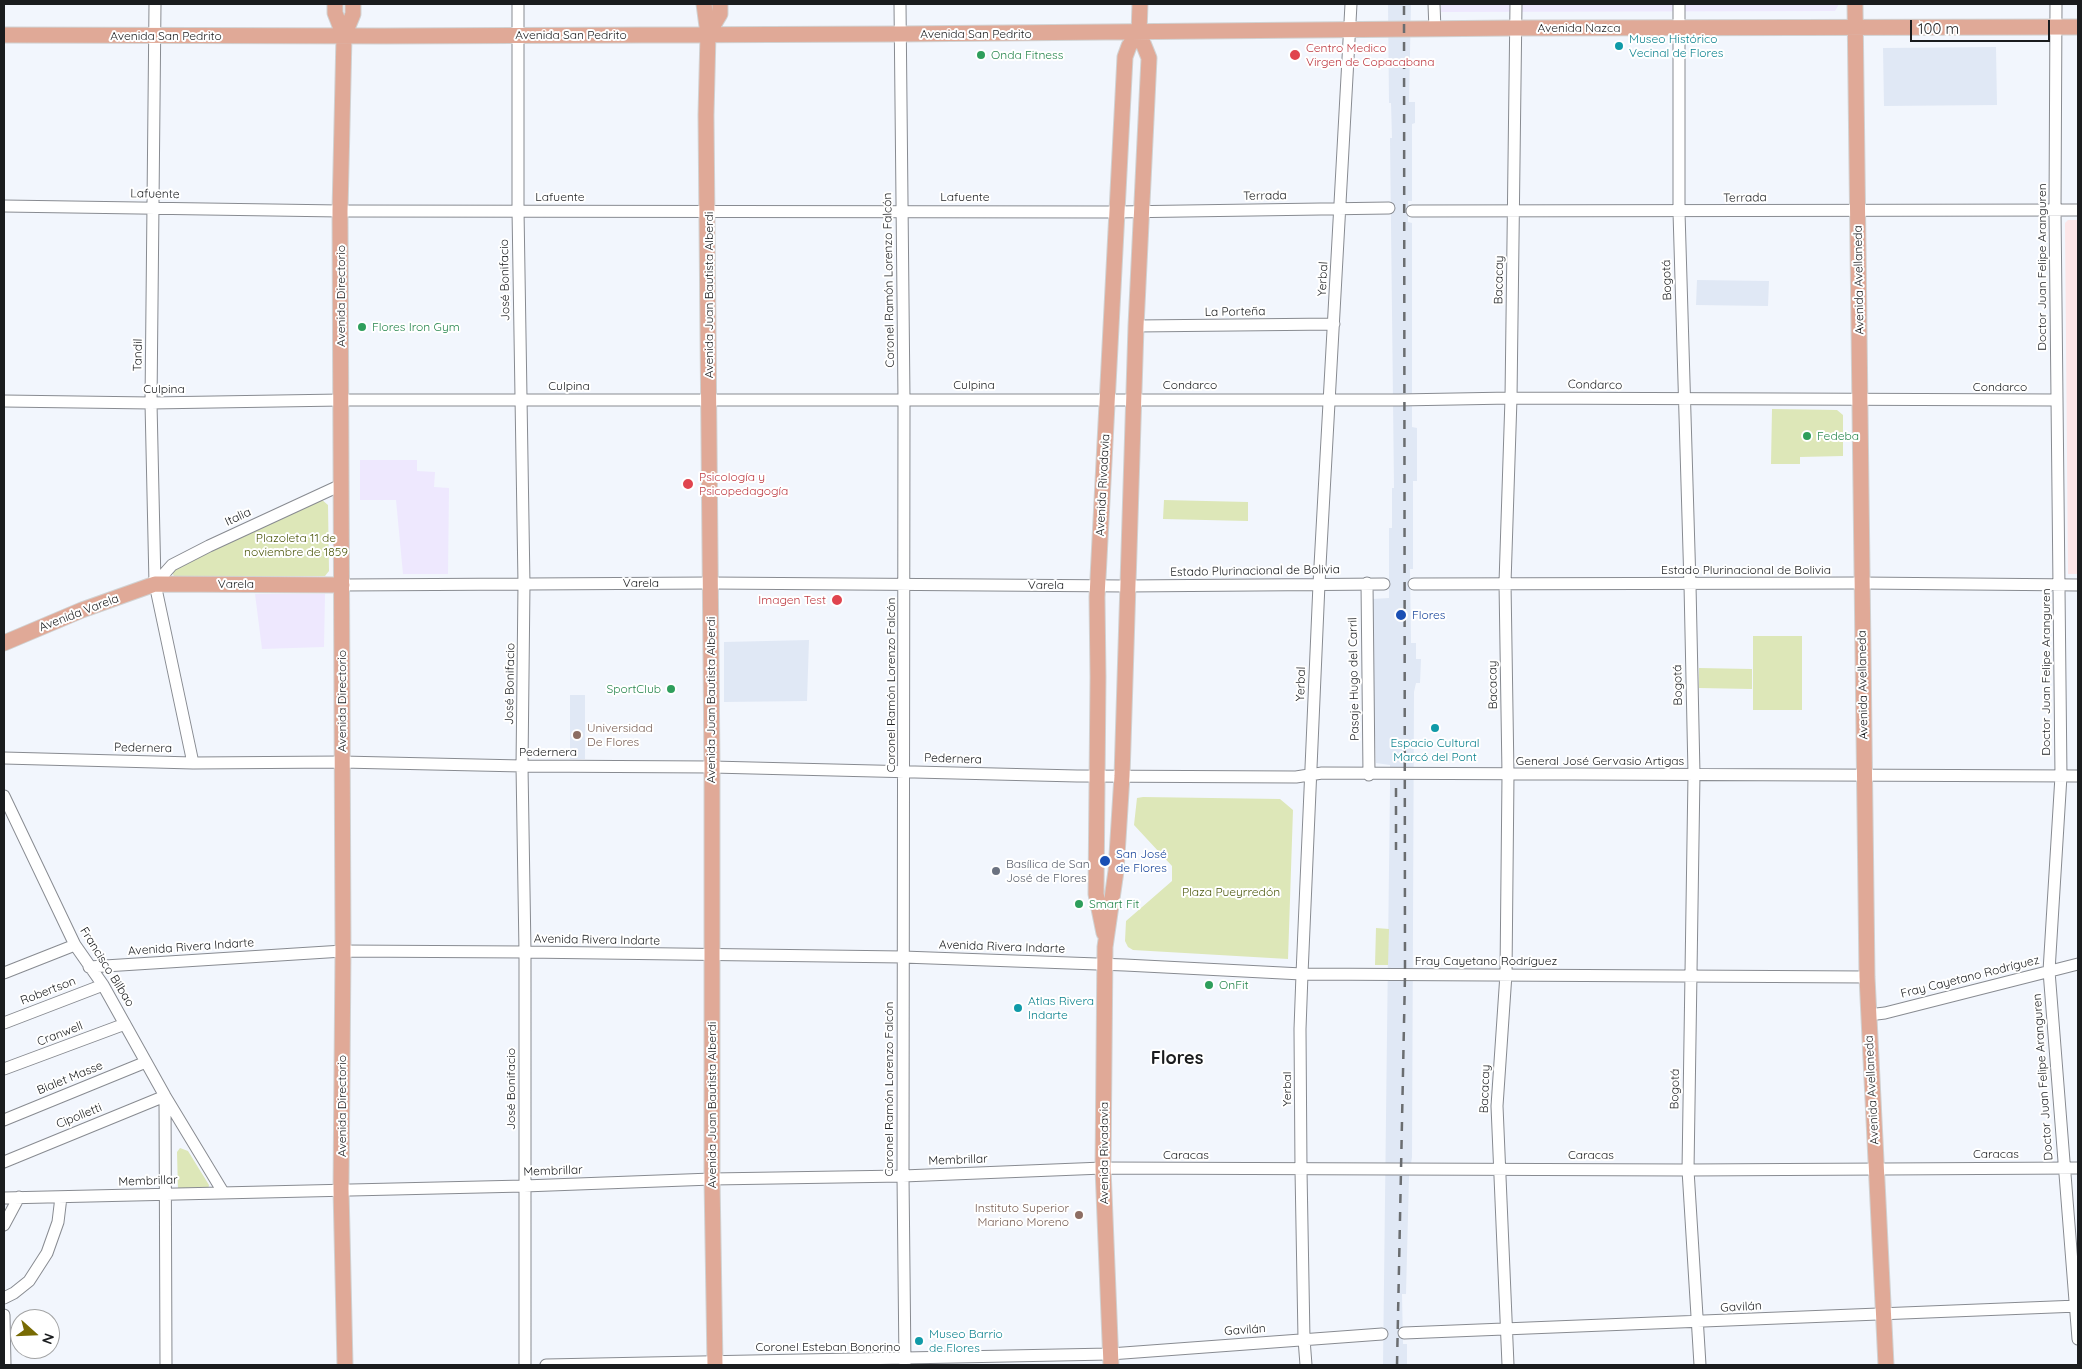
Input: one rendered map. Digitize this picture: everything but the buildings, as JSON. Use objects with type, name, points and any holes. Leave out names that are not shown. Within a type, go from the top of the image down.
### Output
[{"type":"main road","name":"Avenida Directorio","points":[[335,4],[335,13],[344,36]]},
{"type":"main road","name":"Avenida Directorio","points":[[345,1365],[341,1189],[343,951],[340,211],[344,36],[353,14],[353,4]]},
{"type":"main road","name":"Avenida Juan Bautista Alberdi","points":[[704,4],[708,34],[706,115],[711,583],[712,1179],[715,1363]]},
{"type":"main road","name":"Avenida Juan Bautista Alberdi","points":[[708,34],[720,14],[720,4]]},
{"type":"main road","name":"Avenida Rivadavia","points":[[1105,940],[1114,900],[1122,776],[1126,586],[1149,58],[1139,33],[1140,4]]},
{"type":"main road","name":"Avenida Avellaneda","points":[[1855,4],[1867,978],[1886,1365]]},
{"type":"main road","name":"Avenida Nazca","points":[[1139,33],[1515,28],[2078,27]]},
{"type":"main road","name":"Avenida San Pedrito","points":[[4,35],[519,36],[1139,33]]},
{"type":"main road","name":"Avenida Rivadavia","points":[[1111,1360],[1103,1168],[1105,940],[1096,894],[1098,585],[1125,57],[1129,46],[1139,33]]},
{"type":"main road","name":"Varela","points":[[155,584],[342,585]]},
{"type":"main road","name":"Avenida Varela","points":[[4,643],[82,610],[155,584]]},
{"type":"street","name":"Tandil","points":[[155,4],[151,403],[155,584],[193,763]]},
{"type":"street","name":"José Bonifacio","points":[[518,4],[518,210],[524,584],[522,766],[525,952],[525,1365]]},
{"type":"street","name":"Coronel Ramón Lorenzo Falcón","points":[[900,4],[904,399],[903,1176],[905,1363]]},
{"type":"street","name":"Yerbal","points":[[1306,1365],[1304,1340],[1300,1029],[1319,584],[1351,4]]},
{"type":"street","points":[[1434,4],[1435,30]]},
{"type":"street","name":"Bacacay","points":[[1508,1365],[1497,1106],[1506,974],[1508,775],[1505,584],[1512,398],[1516,4]]},
{"type":"street","name":"Bogotá","points":[[1679,4],[1679,212],[1694,774],[1688,1170],[1700,1365]]},
{"type":"street","name":"Doctor Juan Felipe Aranguren","points":[[2056,4],[2056,400],[2060,585],[2061,776],[2049,971],[2077,1306],[2078,1339]]},
{"type":"street","name":"Lafuente","points":[[4,206],[340,211],[1116,212]]},
{"type":"street","name":"Terrada","points":[[1116,212],[1389,208]]},
{"type":"street","name":"Terrada","points":[[1412,211],[2078,210]]},
{"type":"street","name":"La Porteña","points":[[1136,326],[1334,324]]},
{"type":"street","name":"Culpina","points":[[4,402],[151,403],[341,400],[1134,398]]},
{"type":"street","name":"Condarco","points":[[1134,398],[2056,400]]},
{"type":"street","name":"Italia","points":[[155,584],[172,565],[217,542],[342,485]]},
{"type":"street","name":"Varela","points":[[342,585],[711,583],[1126,586]]},
{"type":"street","name":"Estado Plurinacional de Bolivia","points":[[1414,584],[1690,585],[1861,583],[2078,585]]},
{"type":"street","name":"Pasaje Hugo del Carril","points":[[1367,584],[1369,775]]},
{"type":"street","name":"Estado Plurinacional de Bolivia","points":[[1126,586],[1384,584]]},
{"type":"street","name":"Pedernera","points":[[4,758],[193,763],[342,762],[522,766],[712,767],[1122,776]]},
{"type":"street","name":"General José Gervasio Artigas","points":[[1122,776],[1322,774],[2078,776]]},
{"type":"street","name":"Francisco Bilbao","points":[[4,796],[74,945],[103,985],[165,1096],[224,1192]]},
{"type":"street","points":[[4,973],[74,945]]},
{"type":"street","name":"Avenida Rivera Indarte","points":[[89,967],[343,951],[903,957],[1105,964]]},
{"type":"street","name":"Fray Cayetano Rodríguez","points":[[1105,964],[1302,974],[1867,978]]},
{"type":"street","name":"Fray Cayetano Rodríguez","points":[[1868,1015],[1885,1013],[2078,964]]},
{"type":"street","name":"Robertson","points":[[4,1023],[103,985]]},
{"type":"street","name":"Cranwell","points":[[4,1069],[125,1024]]},
{"type":"street","name":"Bialet Masse","points":[[4,1120],[146,1062]]},
{"type":"street","name":"Francisco Bilbao","points":[[165,1096],[166,1365]]},
{"type":"street","name":"Cipolletti","points":[[4,1162],[165,1096]]},
{"type":"street","name":"Membrillar","points":[[4,1198],[524,1186],[712,1179],[903,1176],[1103,1168]]},
{"type":"street","name":"Caracas","points":[[1103,1168],[1301,1170],[2078,1168]]},
{"type":"street","points":[[4,1225],[19,1197]]},
{"type":"street","points":[[4,1298],[14,1294],[29,1281],[47,1253],[58,1222],[61,1197]]},
{"type":"street","name":"Gavilán","points":[[1404,1333],[1697,1323],[2077,1306]]},
{"type":"street","points":[[4,1315],[5,1365]]},
{"type":"street","name":"Gavilán","points":[[1111,1360],[1382,1334]]},
{"type":"street","name":"Coronel Esteban Bonorino","points":[[546,1365],[1111,1360]]},
{"type":"shaded area","points":[[1388,4],[1411,4],[1409,102],[1415,102],[1415,123],[1412,124],[1412,201],[1408,201],[1408,222],[1412,223],[1412,427],[1417,428],[1417,481],[1413,481],[1413,569],[1410,569],[1411,643],[1416,643],[1416,659],[1421,659],[1420,683],[1416,683],[1414,692],[1412,1157],[1409,1177],[1406,1294],[1402,1294],[1403,1344],[1407,1344],[1407,1365],[1383,1365],[1390,765],[1376,763],[1374,708],[1372,706],[1372,599],[1389,598],[1389,528],[1392,528],[1392,488],[1394,488],[1390,138],[1392,138],[1391,103],[1389,103]]},
{"type":"shaded area","points":[[1441,4],[1838,4],[1838,6],[1835,11],[1441,12]]},
{"type":"shaded area","points":[[1996,47],[1997,105],[1884,106],[1883,48]]},
{"type":"shaded area","points":[[2068,220],[2078,220],[2078,574],[2068,574],[2065,223]]},
{"type":"shaded area","points":[[1697,280],[1769,281],[1768,306],[1696,305]]},
{"type":"shaded area","points":[[360,460],[417,460],[417,471],[435,472],[434,487],[449,488],[448,574],[403,574],[396,500],[360,500]]},
{"type":"shaded area","points":[[255,594],[325,594],[324,647],[262,649]]},
{"type":"shaded area","points":[[809,640],[807,701],[724,702],[724,642]]},
{"type":"shaded area","name":"Universidad De Flores","points":[[570,695],[585,695],[585,759],[570,759]]},
{"type":"green space","name":"Fedeba","points":[[1772,409],[1837,410],[1843,415],[1843,456],[1800,457],[1800,464],[1771,464]]},
{"type":"green space","name":"Plazoleta 11 de noviembre de 1859","points":[[321,499],[328,505],[329,571],[325,576],[183,577],[174,576],[171,571],[174,566]]},
{"type":"green space","points":[[1164,500],[1248,502],[1248,521],[1163,519]]},
{"type":"green space","points":[[1753,636],[1802,636],[1802,710],[1753,710]]},
{"type":"green space","points":[[1699,668],[1752,669],[1752,689],[1699,688]]},
{"type":"green space","name":"Plaza Pueyrredón","points":[[1137,798],[1280,799],[1293,810],[1288,959],[1133,950],[1128,947],[1125,941],[1126,921],[1172,881],[1172,866],[1134,825]]},
{"type":"green space","points":[[1376,928],[1389,929],[1388,965],[1375,965]]},
{"type":"green space","points":[[180,1148],[188,1151],[209,1185],[208,1190],[178,1190],[177,1152]]},
{"type":"railway","points":[[1397,1365],[1405,975],[1404,4]]},
{"type":"railway","points":[[1396,788],[1396,850]]},
{"type":"place","name":"Museo Histórico Vecinal de Flores","points":[[1619,46]]},
{"type":"place","name":"Onda Fitness","points":[[981,55]]},
{"type":"place","name":"Centro Medico Virgen de Copacabana","points":[[1295,55]]},
{"type":"place","name":"Flores Iron Gym","points":[[362,327]]},
{"type":"place","name":"Fedeba","points":[[1807,436]]},
{"type":"place","name":"Psicología y Psicopedagogía","points":[[688,484]]},
{"type":"place","name":"Imagen Test","points":[[837,600]]},
{"type":"place","name":"Flores","points":[[1401,615]]},
{"type":"place","name":"SportClub","points":[[671,689]]},
{"type":"place","name":"Espacio Cultural Marcó del Pont","points":[[1435,728]]},
{"type":"place","name":"Universidad De Flores","points":[[577,735]]},
{"type":"place","name":"San José de Flores","points":[[1105,861]]},
{"type":"place","name":"Basílica de San José de Flores","points":[[996,871]]},
{"type":"place","name":"Smart Fit","points":[[1079,904]]},
{"type":"place","name":"OnFit","points":[[1209,985]]},
{"type":"place","name":"Atlas Rivera Indarte","points":[[1018,1008]]},
{"type":"place","name":"Instituto Superior Mariano Moreno","points":[[1079,1215]]},
{"type":"place","name":"Museo Barrio de Flores","points":[[919,1341]]},
{"type":"district","name":"Flores","points":[[1177,1059]]}]
